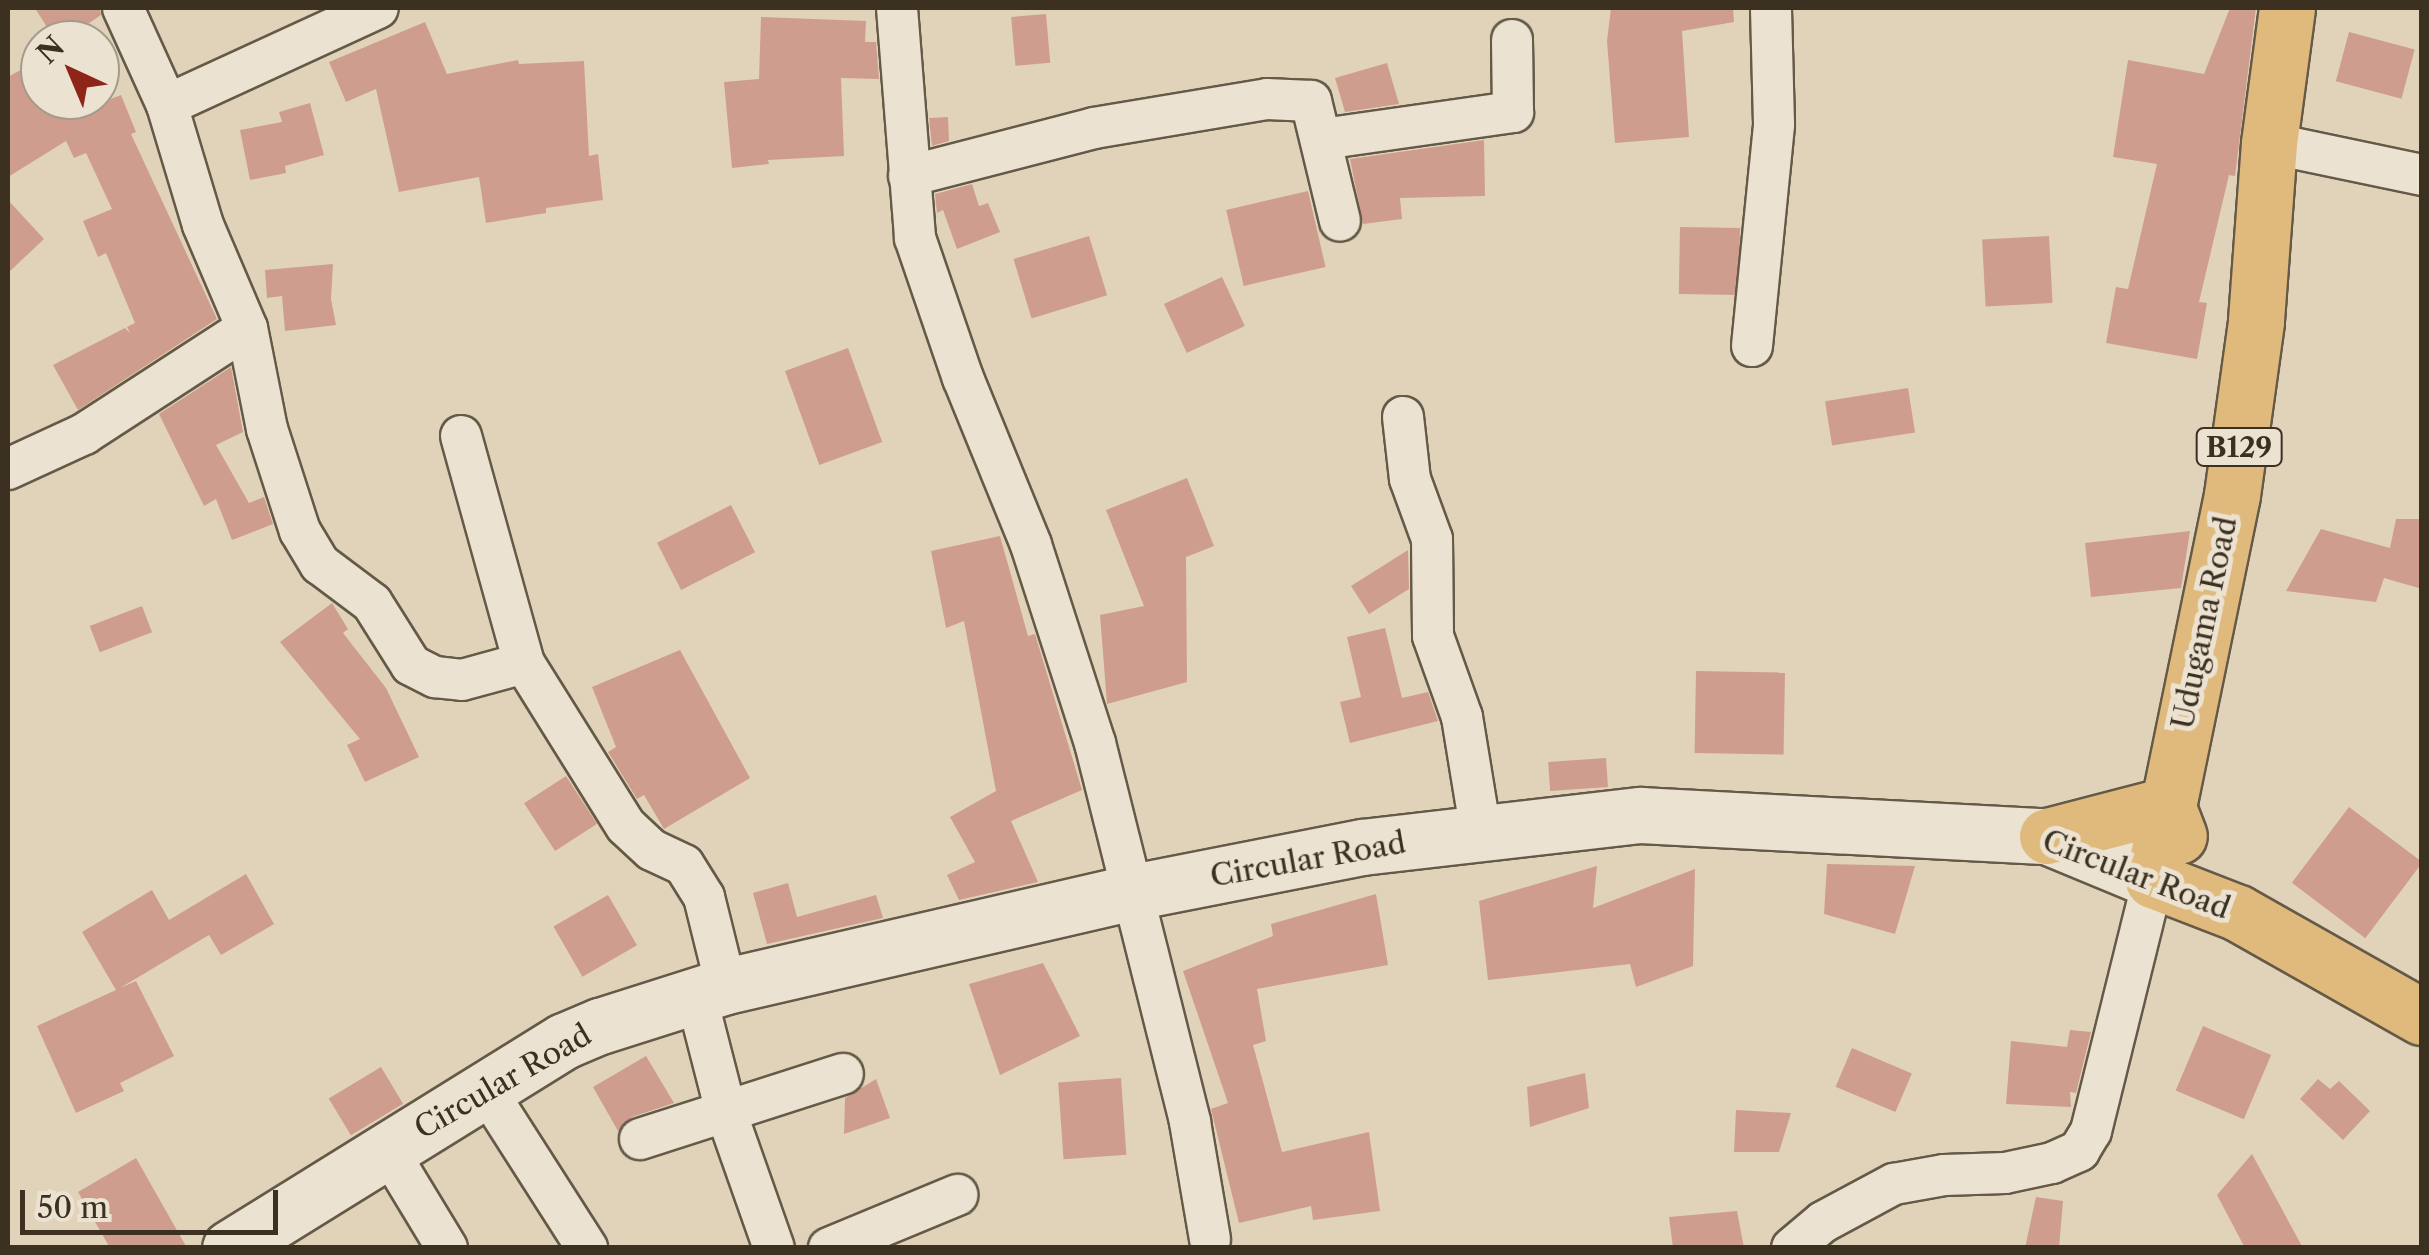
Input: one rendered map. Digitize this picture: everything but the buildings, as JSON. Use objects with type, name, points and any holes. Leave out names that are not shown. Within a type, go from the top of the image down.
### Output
[{"type":"main road","name":"Udugama Road","points":[[2153,880],[2232,494],[2256,322],[2269,143],[2287,8]]},
{"type":"main road","points":[[2046,836],[2167,804],[2199,874],[2238,913]]},
{"type":"main road","name":"Circular Road","points":[[230,1248],[564,1041],[711,991],[1133,892],[1362,846],[1640,815],[2046,836],[2238,913],[2422,1017]]},
{"type":"street","points":[[122,8],[167,104],[203,225],[247,328],[267,429],[300,531],[320,564],[372,603],[411,665],[436,678],[462,680],[524,663]]},
{"type":"street","points":[[167,104],[378,8]]},
{"type":"street","points":[[898,8],[915,238],[963,378],[1031,545],[1095,742],[1190,1122],[1210,1239]]},
{"type":"street","points":[[1752,346],[1774,124],[1771,8]]},
{"type":"street","points":[[1323,139],[1513,112],[1512,40]]},
{"type":"street","points":[[909,176],[1094,128],[1267,98],[1311,101],[1340,220]]},
{"type":"street","points":[[2269,143],[2422,176]]},
{"type":"street","points":[[8,469],[84,434],[247,328]]},
{"type":"street","points":[[1403,417],[1410,478],[1432,539],[1433,636],[1462,718],[1481,833]]},
{"type":"street","points":[[461,436],[524,663],[626,826],[652,850],[684,865],[704,897],[726,1112],[774,1248]]},
{"type":"street","points":[[1792,1248],[1823,1222],[1894,1184],[1944,1175],[2006,1172],[2052,1163],[2079,1151],[2091,1131],[2153,880]]},
{"type":"street","points":[[640,1140],[844,1074]]},
{"type":"street","points":[[486,1090],[587,1248]]},
{"type":"street","points":[[387,1149],[446,1248]]},
{"type":"street","points":[[830,1248],[957,1195]]}]
